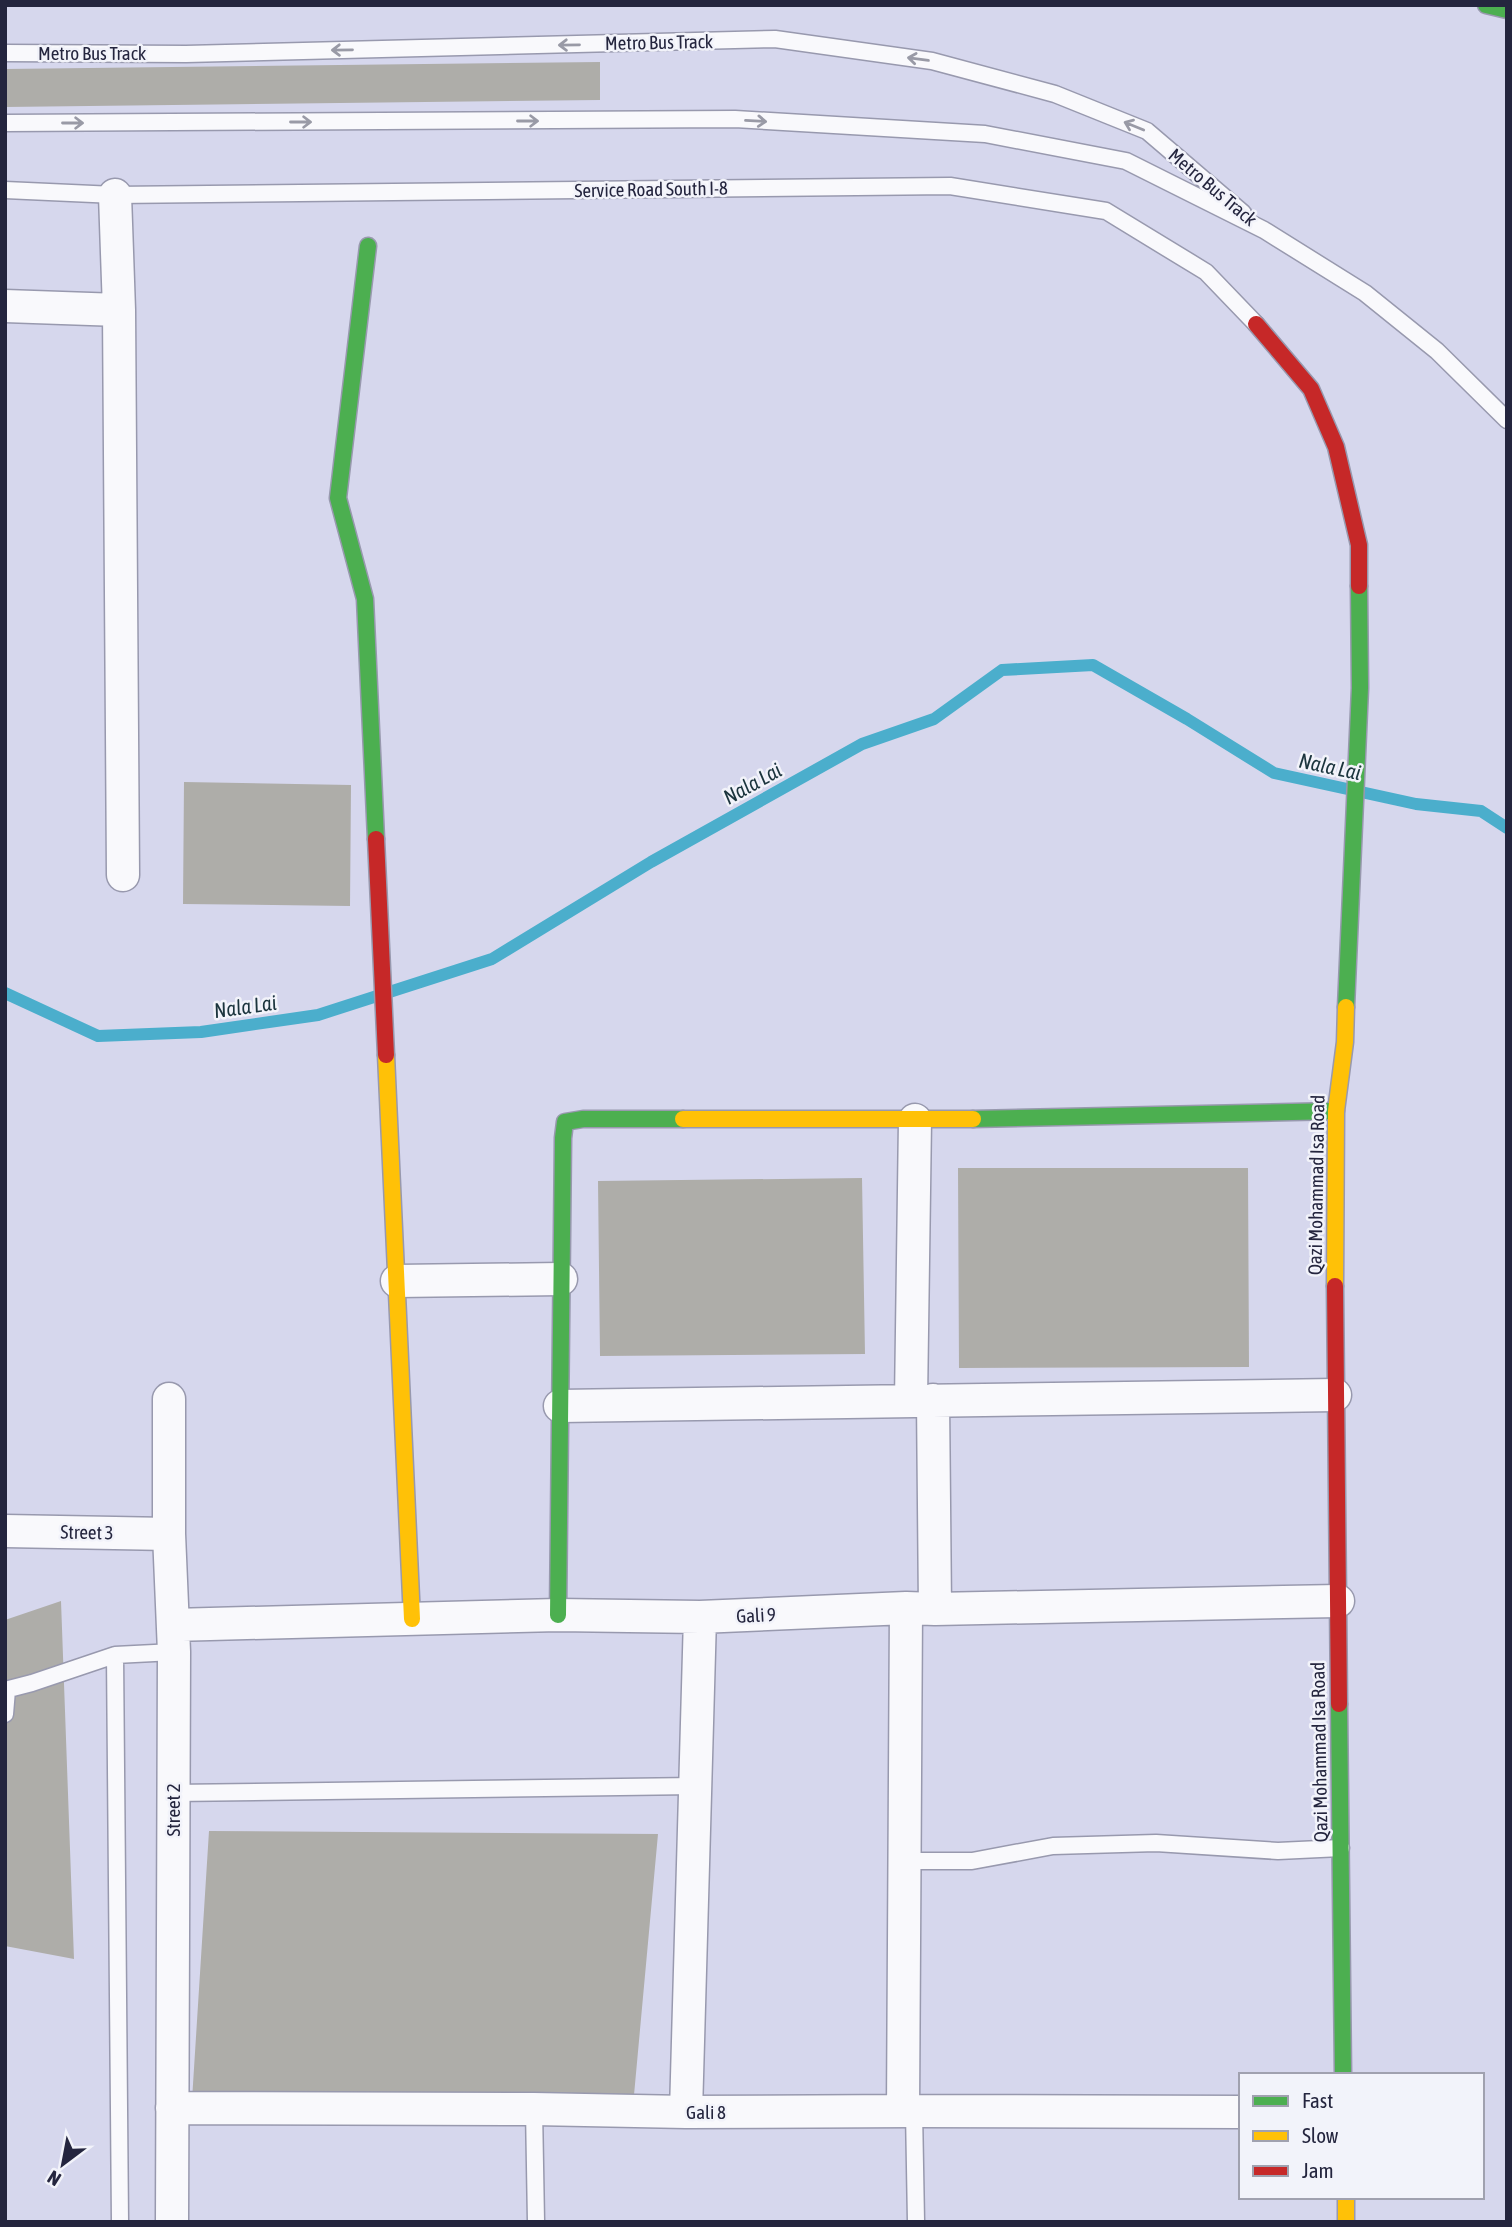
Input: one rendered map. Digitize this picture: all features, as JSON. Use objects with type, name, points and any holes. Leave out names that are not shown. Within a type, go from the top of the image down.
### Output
[{"type":"main road","points":[[1486,5],[1507,10]]},
{"type":"main road","points":[[368,246],[338,498],[365,599],[412,1619]]},
{"type":"main road","name":"Qazi Mohammad Isa Road","points":[[1256,324],[1311,389],[1336,447],[1359,545],[1360,688],[1345,1042],[1336,1111],[1335,1395],[1343,2073]]},
{"type":"main road","points":[[558,1615],[565,1122],[583,1119],[915,1120],[1336,1111]]},
{"type":"main road","points":[[1346,2199],[1346,2222]]},
{"type":"street","points":[[115,195],[119,310],[123,875]]},
{"type":"street","points":[[5,306],[119,310]]},
{"type":"street","points":[[909,2111],[904,1861],[920,1609],[922,1401],[915,1120]]},
{"type":"street","points":[[397,1281],[561,1279]]},
{"type":"street","points":[[559,1406],[1335,1395]]},
{"type":"street","name":"Street 2","points":[[169,1399],[169,1534],[174,1638],[172,2222]]},
{"type":"street","name":"Street 3","points":[[5,1531],[169,1534]]},
{"type":"street","name":"Gali 9","points":[[174,1638],[412,1619],[558,1615],[700,1617],[920,1609],[1338,1601]]},
{"type":"street","points":[[686,2112],[700,1617]]},
{"type":"street","name":"Gali 8","points":[[172,2108],[1239,2112]]},
{"type":"lane","name":"Metro Bus Track","points":[[5,53],[186,54],[775,40],[932,61],[1055,94],[1147,131],[1264,230]]},
{"type":"lane","name":"Metro Bus Track","points":[[5,123],[735,119],[985,134],[1126,160],[1264,230],[1365,293],[1437,351],[1507,420]]},
{"type":"lane","name":"Service Road South I-8","points":[[5,190],[115,195],[950,186],[1105,211],[1206,272],[1256,324]]},
{"type":"lane","points":[[5,1714],[6,1690],[174,1638]]},
{"type":"lane","points":[[115,1655],[120,2222]]},
{"type":"lane","points":[[173,1793],[695,1786]]},
{"type":"lane","points":[[904,1861],[972,1861],[1053,1846],[1143,1843],[1278,1851],[1341,1848]]},
{"type":"lane","points":[[534,2109],[536,2222]]},
{"type":"lane","points":[[909,2111],[916,2222]]},
{"type":"building","points":[[600,62],[600,100],[5,107],[5,69]]},
{"type":"building","points":[[184,782],[351,785],[350,906],[183,904]]},
{"type":"building","points":[[958,1168],[1248,1168],[1249,1367],[959,1368]]},
{"type":"building","points":[[862,1178],[865,1354],[600,1356],[598,1181]]},
{"type":"building","points":[[61,1601],[74,1959],[5,1946],[5,1620]]},
{"type":"building","points":[[209,1831],[658,1834],[634,2095],[192,2100]]},
{"type":"waterway","name":"Nala Lai","points":[[5,993],[98,1036],[201,1032],[318,1015],[492,959],[651,862],[862,744],[934,719],[1002,670],[1093,665],[1274,773],[1416,804],[1481,811],[1507,828]]},
{"type":"traffic: fast","points":[[1486,5],[1507,10]]},
{"type":"traffic: fast","points":[[368,246],[338,498],[365,599],[376,839]]},
{"type":"traffic: fast","points":[[1346,1007],[1360,688],[1359,586]]},
{"type":"traffic: fast","points":[[973,1119],[1336,1111]]},
{"type":"traffic: fast","points":[[558,1615],[565,1122],[583,1119],[683,1119]]},
{"type":"traffic: fast","points":[[1339,1704],[1343,2073]]},
{"type":"traffic: slow","points":[[1335,1286],[1336,1111],[1345,1042],[1346,1007]]},
{"type":"traffic: slow","points":[[386,1055],[412,1619]]},
{"type":"traffic: slow","points":[[683,1119],[973,1119]]},
{"type":"traffic: slow","points":[[1346,2199],[1346,2222]]},
{"type":"traffic: jam","points":[[1256,324],[1311,389],[1336,447],[1359,545],[1359,586]]},
{"type":"traffic: jam","points":[[376,839],[386,1055]]},
{"type":"traffic: jam","points":[[1335,1286],[1339,1704]]}]
